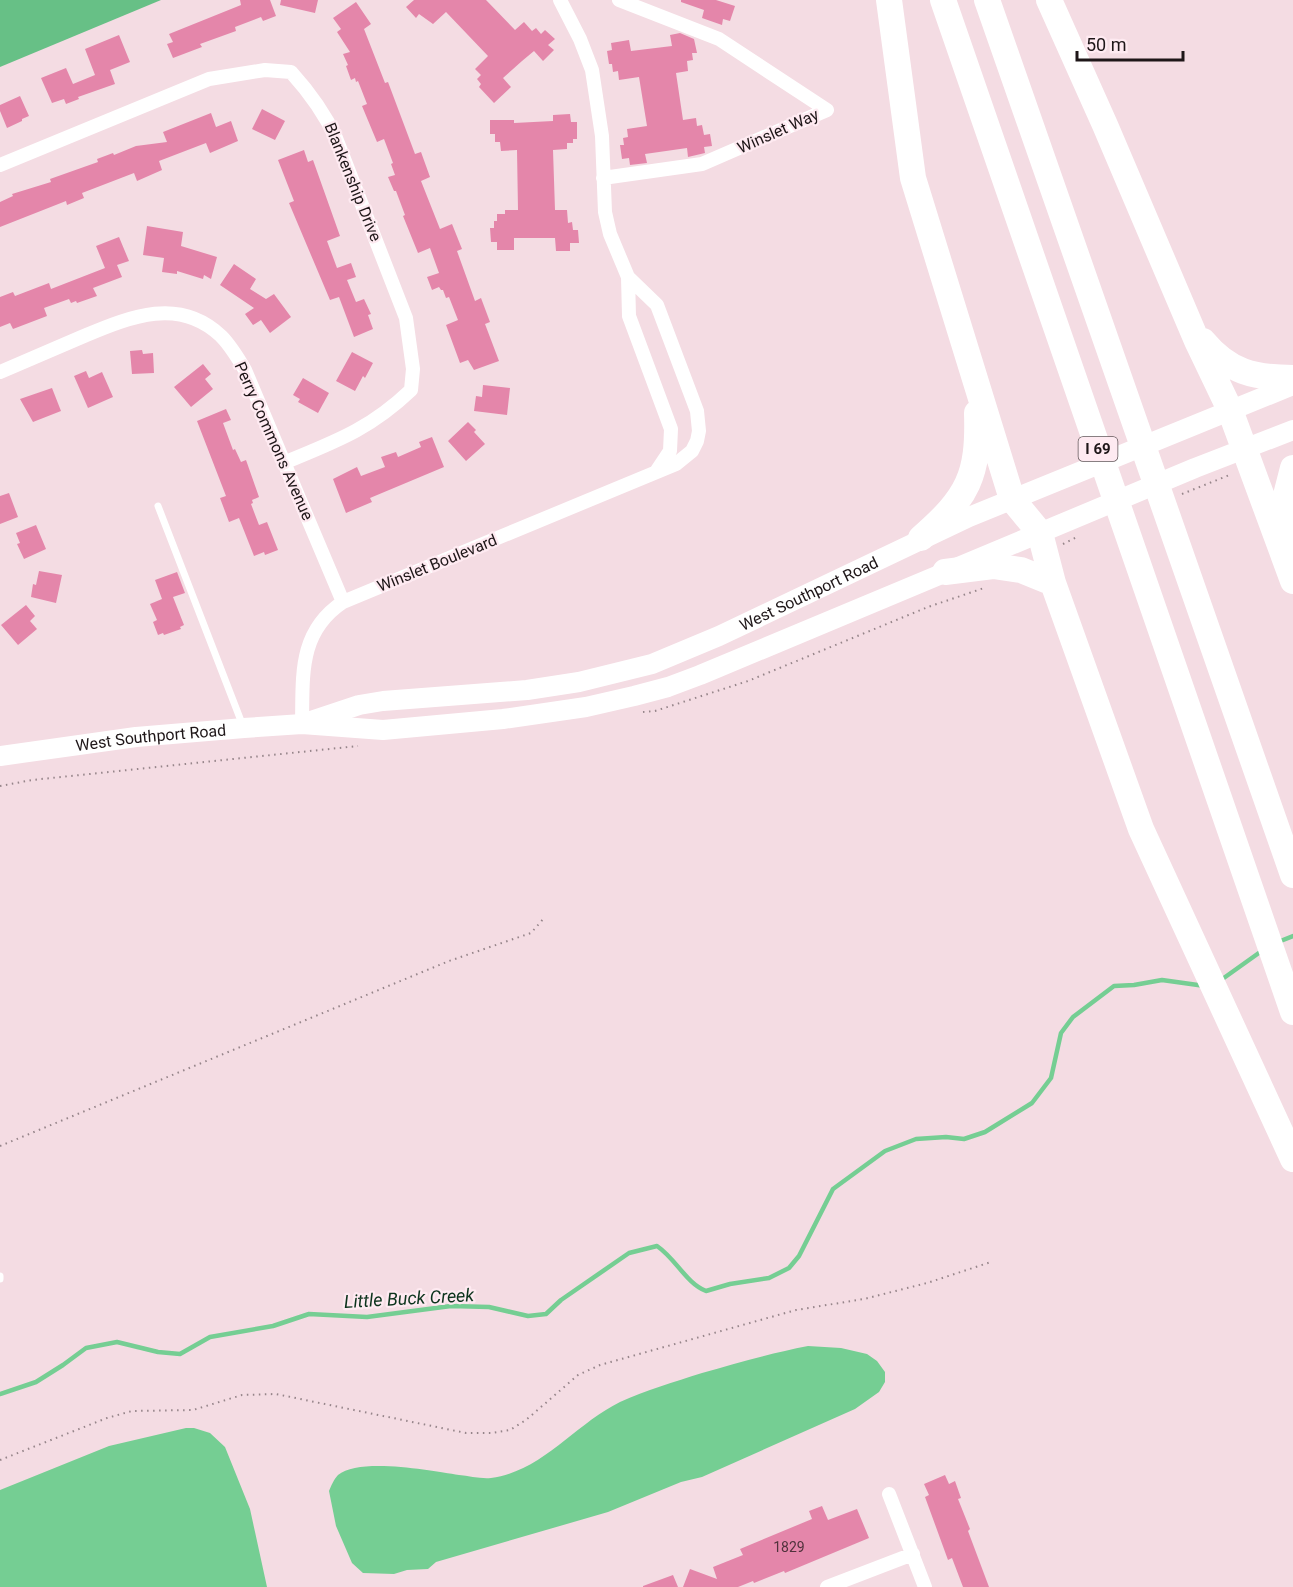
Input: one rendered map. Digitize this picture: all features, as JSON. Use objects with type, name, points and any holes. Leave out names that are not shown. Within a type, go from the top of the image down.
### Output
[{"type":"highway","points":[[889,0],[914,178],[1012,499],[1050,539],[1053,583],[1141,830],[1293,1159]]},
{"type":"highway","name":"I 69","points":[[943,0],[1292,1010]]},
{"type":"highway","name":"I 69","points":[[987,0],[1293,875]]},
{"type":"highway","points":[[1049,0],[1230,410],[1243,460],[1290,574]]},
{"type":"highway","points":[[1188,318],[1209,348],[1229,364],[1251,374],[1293,378]]},
{"type":"highway","points":[[921,538],[952,509],[970,482],[977,454],[978,436],[974,373]]},
{"type":"highway","points":[[1290,574],[1282,533],[1282,511],[1293,468]]},
{"type":"highway","points":[[945,572],[993,566],[1021,570],[1053,583]]},
{"type":"main road","name":"West Southport Road","points":[[303,724],[359,705],[383,701],[527,690],[590,680],[652,663],[719,636],[921,538],[1293,385]]},
{"type":"main road","name":"West Southport Road","points":[[0,756],[126,738],[244,728],[303,724],[383,730],[513,717],[586,707],[634,696],[700,675],[945,572],[1050,539],[1079,516],[1195,468],[1243,460],[1293,430]]},
{"type":"street","name":"Winslet Way","points":[[603,178],[702,164],[827,110],[719,39],[619,0]]},
{"type":"street","name":"Winslet Boulevard","points":[[303,724],[303,670],[306,653],[313,634],[331,610],[343,602],[676,464],[692,451],[697,441],[699,421],[657,304],[628,276],[613,242],[605,212],[602,136],[592,70],[566,2]]},
{"type":"street","name":"Blankenship Drive","points":[[0,165],[209,79],[265,70],[291,72],[326,116],[336,138],[406,318],[414,369],[411,390],[377,419],[352,435],[285,462]]},
{"type":"street","name":"Winslet Boulevard","points":[[628,276],[629,316],[671,429],[670,451],[656,473]]},
{"type":"street","name":"Perry Commons Avenue","points":[[0,372],[116,322],[147,313],[176,314],[200,322],[221,336],[245,370],[343,602]]},
{"type":"street","points":[[889,1494],[926,1587]]},
{"type":"street","points":[[827,1587],[913,1554]]},
{"type":"lane","points":[[158,506],[244,728]]},
{"type":"path","points":[[1194,489],[1243,460]]},
{"type":"path","points":[[1050,539],[1078,537]]},
{"type":"path","points":[[0,1146],[449,961],[531,933],[545,917]]},
{"type":"path","points":[[0,1460],[106,1418],[132,1411],[194,1410],[242,1395],[276,1394],[466,1433],[510,1430],[578,1375],[600,1365],[796,1310],[864,1299],[927,1283],[991,1262]]},
{"type":"shaded area","points":[[0,0],[161,0],[0,67]]},
{"type":"shaded area","points":[[808,1346],[841,1348],[867,1354],[877,1361],[885,1372],[885,1382],[879,1392],[855,1409],[702,1477],[681,1482],[608,1512],[436,1562],[428,1569],[407,1570],[394,1574],[363,1573],[352,1563],[336,1526],[329,1491],[338,1475],[348,1470],[379,1466],[487,1478],[510,1474],[543,1457],[588,1422],[620,1402],[702,1373]]},
{"type":"shaded area","points":[[186,1428],[210,1433],[225,1447],[250,1509],[267,1587],[0,1587],[0,1490],[109,1446]]},
{"type":"building","points":[[240,0],[270,0],[276,16],[263,21],[261,17],[235,27],[236,31],[200,44],[202,47],[173,58],[167,44],[173,42],[169,34],[241,5]]},
{"type":"building","points":[[281,0],[318,0],[315,13],[280,5]]},
{"type":"building","points":[[414,0],[486,0],[515,30],[524,22],[532,31],[536,28],[541,34],[545,30],[555,39],[548,45],[554,50],[543,61],[534,51],[522,61],[503,78],[511,87],[494,103],[479,87],[481,84],[477,79],[481,75],[475,69],[488,56],[446,12],[433,24],[419,14],[416,18],[406,7]]},
{"type":"building","points":[[681,0],[716,0],[735,6],[730,21],[723,19],[722,25],[702,18],[704,10],[681,2]]},
{"type":"building","points":[[356,2],[371,24],[364,29],[385,83],[388,82],[415,154],[421,152],[430,177],[421,181],[440,229],[452,224],[462,249],[457,251],[475,301],[481,298],[490,322],[485,324],[499,361],[474,370],[468,360],[460,363],[446,325],[458,320],[449,297],[446,298],[443,290],[439,287],[432,290],[427,277],[439,273],[430,248],[418,253],[396,191],[388,177],[395,175],[384,139],[377,142],[362,106],[367,104],[358,81],[356,82],[355,78],[351,80],[346,66],[348,65],[343,54],[350,52],[337,32],[341,29],[333,18]]},
{"type":"building","points":[[680,33],[694,39],[697,53],[692,53],[693,60],[687,61],[688,71],[676,73],[683,120],[696,118],[697,126],[702,125],[704,135],[710,134],[712,146],[704,147],[705,153],[688,157],[687,148],[645,154],[647,163],[630,165],[629,158],[622,159],[620,145],[624,145],[623,138],[628,137],[627,129],[647,126],[639,77],[619,80],[618,71],[613,72],[612,64],[609,64],[607,51],[612,50],[611,43],[629,40],[631,51],[672,46],[670,35]]},
{"type":"building","points":[[119,35],[130,62],[110,70],[115,84],[78,97],[79,99],[66,104],[64,99],[52,103],[41,78],[66,68],[73,84],[95,75],[85,49]]},
{"type":"building","points":[[20,96],[29,116],[7,128],[0,105]]},
{"type":"building","points":[[262,109],[285,121],[275,140],[252,129]]},
{"type":"building","points":[[211,113],[216,127],[231,121],[238,141],[210,153],[206,143],[159,161],[162,170],[137,181],[134,173],[82,193],[84,198],[67,205],[66,201],[0,227],[0,202],[13,196],[12,194],[51,182],[50,179],[98,162],[97,159],[113,153],[114,155],[136,146],[167,142],[163,132]]},
{"type":"building","points":[[570,114],[571,122],[577,122],[577,139],[573,139],[573,143],[567,143],[567,149],[553,150],[555,210],[567,210],[568,223],[572,222],[573,230],[578,230],[579,243],[570,243],[570,251],[556,251],[555,238],[514,238],[514,250],[497,250],[497,242],[491,242],[490,228],[494,228],[497,214],[505,214],[505,210],[518,210],[517,150],[501,151],[500,142],[495,142],[495,134],[490,134],[490,120],[514,120],[514,123],[553,121],[553,115]]},
{"type":"building","points":[[304,150],[308,162],[313,160],[340,236],[327,241],[337,268],[351,263],[356,277],[347,280],[356,302],[364,299],[371,314],[368,315],[373,329],[354,337],[339,297],[330,300],[289,203],[294,201],[278,160]]},
{"type":"building","points":[[147,226],[183,232],[181,246],[217,257],[211,279],[204,275],[203,279],[177,271],[177,274],[162,272],[164,258],[143,255]]},
{"type":"building","points":[[119,237],[129,261],[117,265],[122,277],[93,288],[97,296],[77,303],[76,301],[71,303],[69,299],[44,308],[47,316],[13,329],[10,323],[0,327],[0,297],[13,292],[15,296],[49,283],[51,289],[105,268],[96,246]]},
{"type":"building","points":[[234,264],[256,279],[250,289],[266,299],[274,294],[291,317],[270,333],[261,320],[253,325],[245,314],[254,308],[220,285]]},
{"type":"building","points":[[142,350],[143,354],[153,353],[154,373],[132,374],[130,351]]},
{"type":"building","points":[[352,352],[373,363],[355,391],[336,381]]},
{"type":"building","points":[[203,364],[211,374],[205,379],[213,389],[191,407],[174,387]]},
{"type":"building","points":[[86,371],[89,378],[102,372],[113,397],[88,408],[74,376]]},
{"type":"building","points":[[303,378],[329,393],[318,413],[298,402],[300,399],[293,395]]},
{"type":"building","points":[[483,385],[510,388],[507,415],[474,411],[476,396],[482,397]]},
{"type":"building","points":[[52,388],[61,411],[33,422],[20,399]]},
{"type":"building","points":[[226,409],[231,420],[223,423],[233,450],[235,449],[241,462],[246,460],[259,497],[252,500],[251,504],[259,525],[267,522],[278,550],[265,555],[264,552],[254,556],[239,518],[229,522],[220,498],[226,496],[197,421]]},
{"type":"building","points":[[468,422],[485,444],[466,461],[448,441]]},
{"type":"building","points":[[432,437],[444,467],[370,498],[372,502],[346,513],[333,479],[357,467],[361,476],[385,467],[381,457],[396,452],[398,457],[421,447],[419,442]]},
{"type":"building","points":[[9,493],[18,517],[0,524],[0,496]]},
{"type":"building","points":[[36,525],[46,549],[24,559],[17,544],[20,543],[16,533]]},
{"type":"building","points":[[39,571],[62,575],[56,603],[31,597],[33,584],[36,585]]},
{"type":"building","points":[[177,572],[185,593],[173,597],[184,625],[180,627],[181,629],[158,635],[153,622],[157,620],[150,604],[162,599],[155,580]]},
{"type":"building","points":[[26,605],[35,616],[30,621],[37,629],[18,645],[1,625]]},
{"type":"building","points":[[945,1475],[949,1484],[955,1481],[961,1498],[958,1499],[970,1529],[968,1531],[989,1587],[963,1587],[952,1558],[948,1560],[925,1497],[929,1495],[924,1484]]},
{"type":"building","points":[[822,1506],[828,1520],[857,1509],[869,1538],[785,1573],[784,1571],[754,1583],[753,1581],[738,1587],[683,1587],[690,1569],[717,1579],[713,1567],[743,1555],[740,1549],[812,1519],[809,1511]]},
{"type":"building","points":[[673,1575],[678,1587],[643,1587],[643,1586]]},
{"type":"waterway","name":"Little Buck Creek","points":[[1278,942],[1293,936]]},
{"type":"waterway","name":"Little Buck Creek","points":[[1221,980],[1263,950]]},
{"type":"waterway","name":"Little Buck Creek","points":[[0,1394],[36,1382],[86,1348],[117,1342],[158,1352],[180,1354],[210,1337],[273,1326],[309,1314],[367,1317],[451,1306],[489,1307],[528,1316],[546,1314],[561,1300],[629,1253],[657,1246],[687,1277],[706,1291],[730,1284],[769,1278],[789,1268],[799,1256],[833,1189],[885,1151],[916,1139],[946,1137],[964,1139],[985,1132],[1032,1103],[1051,1078],[1061,1033],[1073,1017],[1114,986],[1162,980],[1205,986]]}]
